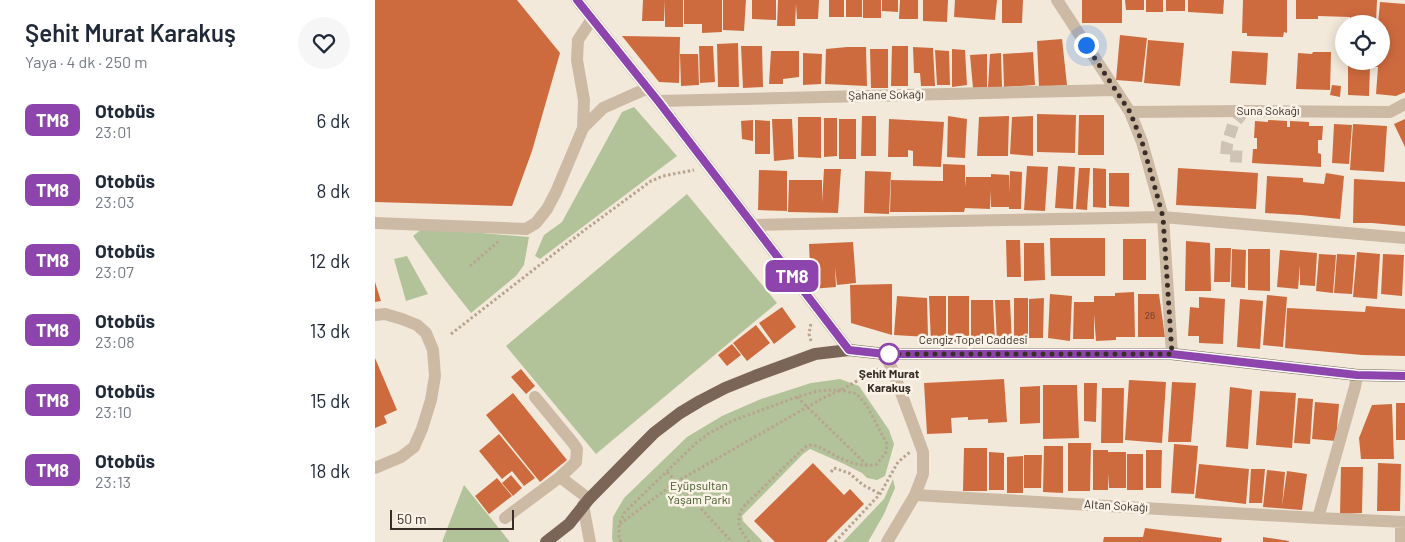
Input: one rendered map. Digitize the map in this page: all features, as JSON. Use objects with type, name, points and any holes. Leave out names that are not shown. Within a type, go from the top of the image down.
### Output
[{"type":"main road","name":"Cengiz Topel Caddesi","points":[[546,542],[569,524],[586,502],[654,433],[680,413],[725,388],[815,354],[849,350],[887,358],[1172,354],[1357,375],[1405,376]]},
{"type":"street","points":[[577,0],[648,88],[849,350]]},
{"type":"street","points":[[1057,0],[1130,112],[1142,142],[1163,217],[1172,354]]},
{"type":"street","points":[[375,223],[526,229],[536,223],[547,209],[556,192],[583,128],[584,100],[577,60],[578,40],[592,19]]},
{"type":"street","points":[[583,128],[603,108],[648,88]]},
{"type":"street","name":"Şahane Sokağı","points":[[658,101],[1114,90]]},
{"type":"street","name":"Suna Sokağı","points":[[1130,112],[1390,112],[1405,104]]},
{"type":"street","points":[[754,225],[1163,217],[1405,238]]},
{"type":"street","points":[[375,315],[385,314],[402,319],[417,325],[426,333],[433,350],[435,376],[431,400],[414,447],[401,457],[375,468]]},
{"type":"street","points":[[887,358],[923,452],[923,474],[915,495],[887,542]]},
{"type":"street","points":[[1318,518],[1357,375]]},
{"type":"street","points":[[505,518],[560,477],[576,462],[577,449],[535,397]]},
{"type":"street","points":[[560,477],[586,502],[590,542]]},
{"type":"street","name":"Altan Sokağı","points":[[915,495],[1404,524]]},
{"type":"street","points":[[1401,542],[1404,524]]},
{"type":"path","points":[[451,334],[651,181],[672,174],[710,168]]},
{"type":"path","points":[[470,266],[503,238],[509,228]]},
{"type":"path","points":[[815,354],[811,340],[810,323],[820,314]]},
{"type":"path","points":[[619,524],[676,482],[823,398],[841,390],[887,358]]},
{"type":"path","points":[[621,542],[619,538],[619,524],[625,512],[695,444],[708,434],[731,421],[817,391],[841,390],[857,394],[867,406],[887,444],[886,452],[877,464],[869,467],[841,458],[817,446],[805,446],[743,507],[739,515],[739,524],[741,532],[749,542]]},
{"type":"path","points":[[797,397],[869,467]]},
{"type":"path","points":[[835,542],[880,494],[898,462],[920,443]]},
{"type":"path","points":[[831,472],[834,468],[849,473],[863,485],[880,494]]},
{"type":"path","points":[[667,472],[732,542]]},
{"type":"green space","points":[[634,107],[677,156],[540,259],[535,256],[544,235],[562,222],[622,112]]},
{"type":"green space","points":[[687,194],[777,303],[596,454],[506,346]]},
{"type":"green space","points":[[423,228],[529,237],[524,265],[516,276],[471,313],[413,236]]},
{"type":"green space","points":[[407,256],[428,294],[406,301],[394,259]]},
{"type":"green space","name":"Eyüpsultan Yaşam Parkı","points":[[840,379],[859,386],[889,430],[894,444],[885,476],[877,480],[867,478],[862,473],[810,449],[742,516],[743,521],[763,542],[613,542],[613,517],[624,498],[687,437],[722,416],[761,399],[811,383]]},
{"type":"green space","points":[[893,479],[895,488],[884,514],[868,542],[843,542],[884,499]]},
{"type":"green space","points":[[464,485],[510,542],[442,542]]},
{"type":"building","points":[[375,0],[517,0],[560,53],[532,151],[512,206],[375,202]]},
{"type":"building","points":[[643,0],[665,0],[664,21],[642,21]]},
{"type":"building","points":[[665,0],[683,0],[683,27],[665,27]]},
{"type":"building","points":[[684,0],[722,0],[722,32],[702,33],[702,24],[684,24]]},
{"type":"building","points":[[723,0],[746,0],[744,31],[723,30]]},
{"type":"building","points":[[752,0],[776,0],[776,20],[752,19]]},
{"type":"building","points":[[778,0],[819,0],[818,19],[797,19],[796,4],[795,26],[777,26]]},
{"type":"building","points":[[829,0],[844,0],[844,17],[829,17]]},
{"type":"building","points":[[846,0],[862,0],[862,17],[846,17]]},
{"type":"building","points":[[863,0],[881,0],[881,18],[863,18]]},
{"type":"building","points":[[882,0],[898,0],[898,12],[882,11]]},
{"type":"building","points":[[900,0],[918,0],[918,19],[899,19]]},
{"type":"building","points":[[923,0],[948,0],[947,22],[923,21]]},
{"type":"building","points":[[955,0],[997,0],[995,20],[954,17]]},
{"type":"building","points":[[1002,0],[1023,0],[1022,23],[1002,23]]},
{"type":"building","points":[[1082,0],[1122,0],[1122,23],[1082,23]]},
{"type":"building","points":[[1125,0],[1144,0],[1144,10],[1126,10]]},
{"type":"building","points":[[1146,0],[1163,0],[1163,12],[1146,12]]},
{"type":"building","points":[[1166,0],[1185,0],[1185,11],[1166,11]]},
{"type":"building","points":[[1188,0],[1224,0],[1223,14],[1188,12]]},
{"type":"building","points":[[1243,0],[1287,0],[1287,33],[1284,32],[1283,37],[1247,36],[1247,33],[1242,33]]},
{"type":"building","points":[[1296,0],[1377,0],[1376,15],[1335,15],[1335,17],[1318,16],[1318,19],[1296,19]]},
{"type":"building","points":[[1380,2],[1405,4],[1405,92],[1396,96],[1376,94],[1378,70],[1390,70],[1390,15],[1379,15]]},
{"type":"building","points":[[1120,35],[1147,38],[1142,82],[1116,80]]},
{"type":"building","points":[[622,36],[680,37],[679,83],[659,82]]},
{"type":"building","points":[[1062,39],[1067,85],[1039,87],[1037,41]]},
{"type":"building","points":[[1148,40],[1184,43],[1180,86],[1144,83]]},
{"type":"building","points":[[738,43],[739,87],[718,87],[717,44]]},
{"type":"building","points":[[699,46],[713,46],[715,82],[700,83]]},
{"type":"building","points":[[741,46],[762,46],[763,87],[743,88]]},
{"type":"building","points":[[892,46],[908,46],[908,86],[891,86]]},
{"type":"building","points":[[866,47],[867,86],[825,84],[826,49]]},
{"type":"building","points":[[913,47],[933,48],[935,86],[921,86],[920,73],[914,73]]},
{"type":"building","points":[[870,49],[888,49],[888,88],[871,88]]},
{"type":"building","points":[[952,49],[965,50],[967,85],[952,87]]},
{"type":"building","points":[[935,50],[949,51],[950,85],[937,85]]},
{"type":"building","points":[[771,51],[799,51],[799,77],[783,79],[783,84],[769,84]]},
{"type":"building","points":[[1232,51],[1268,53],[1266,85],[1230,83]]},
{"type":"building","points":[[1033,52],[1035,85],[1004,87],[1003,54]]},
{"type":"building","points":[[1313,52],[1331,52],[1330,90],[1296,89],[1298,53],[1312,54]]},
{"type":"building","points":[[803,53],[822,54],[821,84],[803,85]]},
{"type":"building","points":[[1001,53],[1002,87],[988,87],[990,54]]},
{"type":"building","points":[[680,54],[698,54],[699,85],[681,86]]},
{"type":"building","points":[[987,54],[987,87],[973,88],[970,55]]},
{"type":"building","points":[[1348,70],[1370,70],[1369,96],[1348,95]]},
{"type":"building","points":[[1332,85],[1341,86],[1340,97],[1330,95]]},
{"type":"building","points":[[1037,114],[1076,115],[1075,153],[1037,152]]},
{"type":"building","points":[[1079,115],[1104,115],[1104,155],[1078,155]]},
{"type":"building","points":[[862,116],[876,116],[876,156],[861,156]]},
{"type":"building","points":[[948,116],[967,119],[965,158],[947,157]]},
{"type":"building","points":[[1009,116],[1008,156],[977,156],[979,117]]},
{"type":"building","points":[[1033,116],[1033,156],[1010,154],[1012,117]]},
{"type":"building","points":[[798,117],[821,117],[821,158],[798,157]]},
{"type":"building","points":[[824,118],[837,118],[837,156],[824,157]]},
{"type":"building","points":[[772,119],[792,119],[794,159],[774,161]]},
{"type":"building","points":[[839,119],[856,119],[856,159],[839,159]]},
{"type":"building","points":[[889,119],[944,122],[941,167],[913,166],[913,151],[908,150],[908,157],[888,157]]},
{"type":"building","points":[[1405,119],[1405,147],[1394,124]]},
{"type":"building","points":[[753,120],[753,141],[742,139],[741,121]]},
{"type":"building","points":[[755,120],[770,121],[770,154],[755,154]]},
{"type":"building","points":[[1268,120],[1287,121],[1287,127],[1290,127],[1290,121],[1309,122],[1309,126],[1323,126],[1322,140],[1318,140],[1321,167],[1252,163],[1253,149],[1257,149],[1257,138],[1254,138],[1255,121],[1268,122]]},
{"type":"building","points":[[1334,124],[1352,125],[1349,164],[1332,163]]},
{"type":"building","points":[[1353,124],[1387,126],[1384,172],[1350,170]]},
{"type":"building","points":[[943,164],[965,165],[965,187],[966,177],[991,177],[991,174],[1009,175],[1009,193],[1010,171],[1022,172],[1021,209],[991,207],[990,190],[990,209],[965,208],[964,212],[890,212],[891,180],[943,181]]},
{"type":"building","points":[[1027,166],[1048,167],[1045,211],[1024,210]]},
{"type":"building","points":[[1058,166],[1075,167],[1073,209],[1055,208]]},
{"type":"building","points":[[1079,168],[1090,168],[1087,210],[1076,209]]},
{"type":"building","points":[[1093,168],[1106,169],[1106,208],[1093,207]]},
{"type":"building","points":[[1178,168],[1258,173],[1256,209],[1176,205]]},
{"type":"building","points":[[824,169],[841,169],[838,213],[788,212],[789,180],[822,180],[822,203]]},
{"type":"building","points":[[759,170],[787,171],[787,211],[758,210]]},
{"type":"building","points":[[865,171],[891,172],[889,214],[864,213]]},
{"type":"building","points":[[1109,173],[1129,173],[1129,207],[1109,206]]},
{"type":"building","points":[[1326,173],[1344,176],[1340,219],[1265,213],[1267,176],[1303,178],[1303,182],[1324,184]]},
{"type":"building","points":[[1354,179],[1405,182],[1405,226],[1353,223]]},
{"type":"building","points":[[1050,238],[1105,238],[1105,276],[1051,276]]},
{"type":"building","points":[[1123,239],[1146,239],[1146,280],[1123,280]]},
{"type":"building","points":[[1006,240],[1020,240],[1021,277],[1007,277]]},
{"type":"building","points":[[1186,241],[1210,243],[1211,291],[1185,291]]},
{"type":"building","points":[[853,242],[856,283],[837,285],[835,267],[836,287],[811,289],[809,244]]},
{"type":"building","points":[[1024,243],[1044,243],[1045,280],[1024,281]]},
{"type":"building","points":[[1215,248],[1231,248],[1230,282],[1214,282]]},
{"type":"building","points":[[1232,249],[1246,250],[1245,288],[1231,287]]},
{"type":"building","points":[[1248,249],[1270,249],[1270,291],[1248,290]]},
{"type":"building","points":[[1280,250],[1317,253],[1315,286],[1300,285],[1300,265],[1298,289],[1277,287]]},
{"type":"building","points":[[1357,252],[1380,254],[1377,299],[1353,297]]},
{"type":"building","points":[[1319,254],[1336,255],[1333,293],[1316,291]]},
{"type":"building","points":[[1337,254],[1355,255],[1352,294],[1334,293]]},
{"type":"building","points":[[1383,254],[1404,255],[1402,296],[1381,294]]},
{"type":"building","points":[[375,282],[381,301],[375,302]]},
{"type":"building","points":[[892,284],[892,335],[851,323],[850,285]]},
{"type":"building","points":[[1134,292],[1135,337],[1116,337],[1116,340],[1096,341],[1094,314],[1094,339],[1073,339],[1074,302],[1094,302],[1094,296],[1115,296],[1115,293]]},
{"type":"building","points":[[1050,294],[1072,296],[1070,341],[1048,338]]},
{"type":"building","points":[[1138,294],[1159,294],[1165,337],[1138,337]]},
{"type":"building","points":[[1267,295],[1287,297],[1283,347],[1263,345]]},
{"type":"building","points":[[897,296],[927,298],[928,337],[894,335]]},
{"type":"building","points":[[929,296],[946,296],[946,344],[931,343]]},
{"type":"building","points":[[948,296],[969,296],[969,343],[948,342]]},
{"type":"building","points":[[1199,297],[1225,299],[1223,344],[1199,343],[1199,336],[1188,336],[1190,307],[1199,308]]},
{"type":"building","points":[[1014,298],[1028,298],[1028,339],[1014,338]]},
{"type":"building","points":[[1044,298],[1043,338],[1029,338],[1029,299]]},
{"type":"building","points":[[1240,299],[1263,301],[1260,349],[1237,347]]},
{"type":"building","points":[[971,300],[993,300],[995,343],[971,343]]},
{"type":"building","points":[[995,300],[1010,300],[1012,344],[997,343]]},
{"type":"building","points":[[1366,306],[1405,309],[1405,356],[1362,355],[1285,348],[1287,308],[1365,312]]},
{"type":"building","points":[[782,307],[796,327],[774,344],[759,323]]},
{"type":"building","points":[[756,325],[770,343],[747,361],[733,343]]},
{"type":"building","points":[[732,344],[741,355],[727,366],[718,355]]},
{"type":"building","points":[[375,358],[397,410],[384,416],[387,423],[375,428]]},
{"type":"building","points":[[521,369],[535,386],[526,394],[511,377]]},
{"type":"building","points":[[1004,379],[1007,422],[988,423],[988,419],[968,420],[968,417],[951,418],[952,433],[927,434],[924,383]]},
{"type":"building","points":[[1129,380],[1166,382],[1162,443],[1125,440]]},
{"type":"building","points":[[1172,382],[1196,383],[1191,442],[1168,442]]},
{"type":"building","points":[[1084,383],[1097,383],[1096,422],[1084,421]]},
{"type":"building","points":[[1043,385],[1077,385],[1079,438],[1043,439]]},
{"type":"building","points":[[1040,386],[1040,423],[1020,424],[1020,387]]},
{"type":"building","points":[[1230,387],[1252,390],[1248,449],[1226,447]]},
{"type":"building","points":[[1102,388],[1124,388],[1123,443],[1101,443]]},
{"type":"building","points":[[1260,391],[1296,393],[1292,448],[1256,445]]},
{"type":"building","points":[[513,393],[567,460],[540,482],[486,415]]},
{"type":"building","points":[[1298,398],[1313,399],[1310,444],[1294,443]]},
{"type":"building","points":[[1315,402],[1339,404],[1336,441],[1312,439]]},
{"type":"building","points":[[1396,403],[1405,403],[1405,440],[1396,440]]},
{"type":"building","points":[[1392,404],[1394,459],[1361,459],[1359,438],[1372,405]]},
{"type":"building","points":[[499,434],[535,478],[524,486],[512,471],[502,479],[479,451]]},
{"type":"building","points":[[1068,443],[1091,443],[1090,491],[1068,491]]},
{"type":"building","points":[[1174,444],[1198,446],[1194,494],[1171,493]]},
{"type":"building","points":[[1044,446],[1063,446],[1063,493],[1043,492]]},
{"type":"building","points":[[964,448],[987,448],[987,491],[963,491]]},
{"type":"building","points":[[1093,450],[1126,452],[1126,488],[1109,488],[1108,473],[1108,490],[1093,490]]},
{"type":"building","points":[[1146,450],[1162,450],[1161,488],[1146,488]]},
{"type":"building","points":[[989,452],[1004,453],[1004,490],[989,490]]},
{"type":"building","points":[[1127,454],[1143,454],[1143,490],[1127,490]]},
{"type":"building","points":[[1024,455],[1042,455],[1041,488],[1024,488]]},
{"type":"building","points":[[1023,456],[1023,493],[1007,493],[1007,457]]},
{"type":"building","points":[[813,463],[844,495],[850,489],[864,504],[826,542],[775,542],[754,521]]},
{"type":"building","points":[[1378,463],[1401,464],[1400,511],[1377,511]]},
{"type":"building","points":[[1199,464],[1249,469],[1246,504],[1195,498]]},
{"type":"building","points":[[1341,467],[1363,467],[1362,513],[1340,514]]},
{"type":"building","points":[[1251,469],[1265,469],[1262,503],[1249,503]]},
{"type":"building","points":[[1267,470],[1285,472],[1282,506],[1287,471],[1307,474],[1302,510],[1263,507]]},
{"type":"building","points":[[511,475],[522,488],[513,496],[502,483]]},
{"type":"building","points":[[497,478],[512,496],[489,514],[475,496]]},
{"type":"building","points":[[1145,528],[1222,538],[1221,542],[1103,542],[1104,537],[1143,537]]},
{"type":"building","points":[[1263,537],[1289,541],[1289,542],[1263,542]]},
{"type":"tunnel","points":[[1244,111],[1233,125],[1227,144],[1226,156],[1247,157]]},
{"type":"bus line","name":"TM8","points":[[577,0],[658,101],[849,350],[885,354],[1172,354],[1357,375],[1405,376]]},
{"type":"place","name":"Şehit Murat Karakuş","points":[[889,354]]},
{"type":"route","points":[[889,354],[885,354],[958,354],[1172,354],[1163,217],[1154,184],[1142,142],[1130,112],[1086,45]]}]
